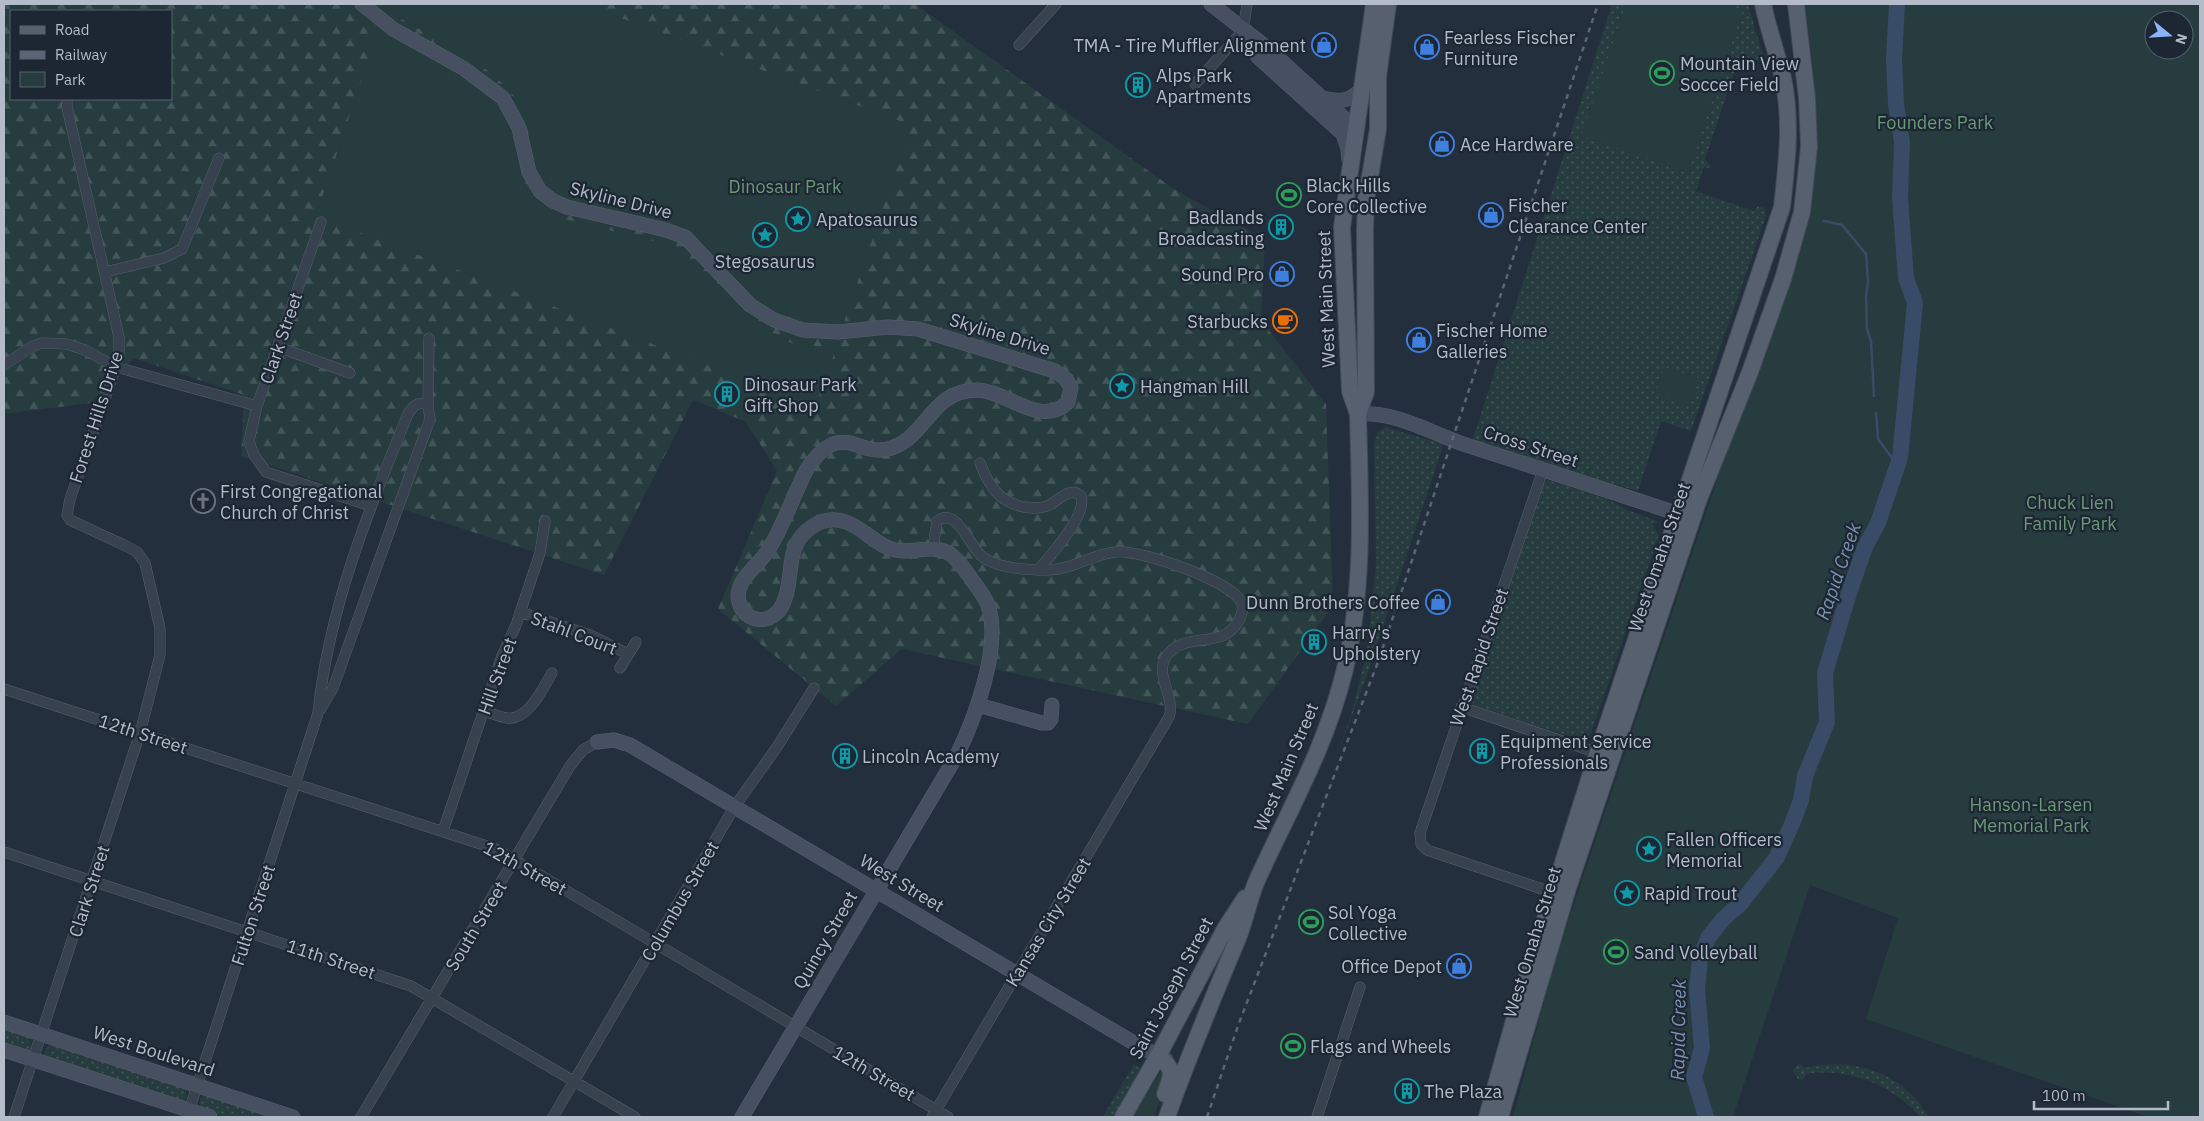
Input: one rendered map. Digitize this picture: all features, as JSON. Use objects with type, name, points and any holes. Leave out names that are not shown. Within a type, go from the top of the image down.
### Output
[{"type":"main road","name":"West Main Street","points":[[1166,1117],[1239,936],[1257,880],[1319,751],[1332,717],[1345,668],[1354,621],[1360,560],[1358,414],[1350,391],[1342,227],[1354,125],[1362,88],[1374,4]]},
{"type":"main road","name":"West Main Street","points":[[1358,414],[1366,392],[1367,339],[1364,230],[1366,200],[1378,129],[1378,77],[1388,4]]},
{"type":"main road","name":"West Omaha Street","points":[[1500,1117],[1568,888],[1782,207],[1789,147],[1788,110],[1783,79],[1763,4]]},
{"type":"main road","points":[[1789,4],[1802,59]]},
{"type":"main road","name":"West Omaha Street","points":[[1487,1117],[1520,999],[1598,753],[1685,516],[1783,279],[1802,212],[1809,148],[1807,98],[1796,4]]},
{"type":"main road","points":[[1354,125],[1363,141],[1365,157],[1356,247],[1359,310],[1367,339]]},
{"type":"main road","name":"Saint Joseph Street","points":[[1123,1117],[1158,1056],[1225,929],[1257,880]]},
{"type":"main road","points":[[1157,1117],[1172,1074],[1170,1066],[1158,1056]]},
{"type":"street","name":"Skyline Drive","points":[[362,4],[393,29],[463,68],[503,98],[519,128],[529,172],[540,191],[553,201],[567,207],[666,230],[685,237],[750,305],[768,316],[803,330],[823,332],[888,327],[918,329],[1045,367],[1064,376],[1071,388],[1071,396],[1068,402],[1056,411],[1040,411],[984,391],[965,392],[956,394],[937,405],[912,435],[890,449],[882,450],[844,442],[828,446],[814,458],[807,469],[768,551],[743,580],[738,600],[742,610],[753,618],[766,620],[774,617],[784,604],[795,545],[802,535],[820,521],[831,519],[853,524],[877,542],[902,552],[933,549]]},
{"type":"street","points":[[1019,45],[1056,4]]},
{"type":"street","points":[[1210,4],[1266,47],[1354,125]]},
{"type":"street","points":[[1195,84],[1243,31],[1247,4]]},
{"type":"street","points":[[1243,31],[1258,57],[1343,134],[1348,149],[1349,167]]},
{"type":"street","points":[[1282,78],[1298,85],[1342,122],[1354,125],[1365,124],[1372,120],[1377,102]]},
{"type":"street","points":[[1322,97],[1346,101],[1357,95],[1362,88]]},
{"type":"street","name":"Forest Hills Drive","points":[[67,100],[120,345],[116,367],[70,499],[67,515],[70,520],[137,552],[145,563],[160,628],[159,663]]},
{"type":"street","points":[[105,272],[164,258],[182,249],[219,158]]},
{"type":"street","name":"Clark Street","points":[[321,222],[257,406],[249,441],[254,455],[266,472],[370,506]]},
{"type":"street","name":"Fulton Street","points":[[318,713],[333,688],[428,426],[430,414],[428,405],[429,338]]},
{"type":"street","points":[[4,365],[33,346],[42,343],[66,344],[85,350],[116,367],[257,406]]},
{"type":"street","points":[[278,347],[350,373]]},
{"type":"street","name":"Fulton Street","points":[[188,1114],[318,713],[342,591],[370,506],[412,407],[418,403],[428,405]]},
{"type":"street","name":"Cross Street","points":[[1358,414],[1378,413],[1395,417],[1452,440],[1685,516]]},
{"type":"street","points":[[980,463],[992,488],[1012,504],[1040,508],[1054,503],[1072,492],[1081,496],[1080,507],[1065,540],[1038,570]]},
{"type":"street","name":"West Rapid Street","points":[[1543,470],[1461,707],[1420,833],[1421,844],[1428,850],[1554,893]]},
{"type":"street","name":"Kansas City Street","points":[[933,549],[937,522],[942,517],[948,517],[960,526],[970,542],[984,558],[1005,565],[1038,570],[1066,568],[1106,554],[1126,552],[1209,577],[1238,597],[1243,611],[1231,632],[1216,639],[1180,645],[1168,654],[1164,662],[1162,676],[1171,702],[1171,710],[1164,727],[934,1114]]},
{"type":"street","name":"Hill Street","points":[[443,831],[502,656],[520,612],[540,553],[545,520]]},
{"type":"street","name":"Quincy Street","points":[[742,1117],[957,755],[978,706],[990,651],[991,624],[988,607],[979,590],[957,560],[947,552],[933,549]]},
{"type":"street","name":"Stahl Court","points":[[520,612],[590,635],[628,654]]},
{"type":"street","points":[[620,668],[636,642]]},
{"type":"street","name":"Clark Street","points":[[14,1117],[140,734],[159,663]]},
{"type":"street","points":[[484,711],[507,718],[517,716],[531,707],[552,673]]},
{"type":"street","name":"Columbus Street","points":[[552,1117],[735,806],[777,747],[814,688]]},
{"type":"street","name":"12th Street","points":[[4,689],[488,846],[516,860],[796,1027],[934,1114],[948,1117]]},
{"type":"street","points":[[978,706],[1042,723],[1051,720],[1052,705]]},
{"type":"street","points":[[1461,707],[1598,753]]},
{"type":"street","name":"West Street","points":[[597,742],[614,740],[630,745],[1158,1056],[1185,1069]]},
{"type":"street","name":"South Street","points":[[361,1117],[434,998],[570,766],[583,750],[597,742]]},
{"type":"street","name":"11th Street","points":[[4,852],[399,981],[434,998],[635,1117]]},
{"type":"street","points":[[1317,1117],[1360,988]]},
{"type":"street","name":"West Boulevard","points":[[4,1022],[293,1117]]},
{"type":"street","points":[[4,1050],[188,1114],[210,1117]]},
{"type":"green space","points":[[4,4],[915,4],[1174,189],[1265,240],[1261,320],[1326,404],[1333,605],[1248,724],[902,649],[836,706],[718,609],[777,471],[746,422],[693,400],[604,575],[241,456],[244,395],[134,358],[91,403],[4,414]]},
{"type":"green space","name":"Dinosaur Park","points":[[388,4],[583,4],[911,125],[843,325],[809,323],[777,312],[762,304],[736,283],[697,240],[676,226],[587,206],[544,192],[534,167],[524,114],[515,97],[501,81],[483,67],[386,9]]},
{"type":"green space","points":[[1612,4],[1748,4],[1765,63],[1740,55],[1705,159],[1711,166],[1709,168],[1704,167],[1696,191],[1754,211],[1758,206],[1765,208],[1766,216],[1691,431],[1661,421],[1638,491],[1553,468],[1472,442]]},
{"type":"green space","name":"Mountain View Soccer Field","points":[[1626,4],[1726,4],[1743,10],[1688,172],[1581,136]]},
{"type":"green space","points":[[1805,4],[2200,4],[2200,1117],[2148,1117],[1866,1019],[1898,918],[1810,885],[1733,1117],[1513,1117],[1555,960],[1761,349],[1813,187],[1817,142],[1813,68]]},
{"type":"green space","points":[[379,28],[481,89],[497,103],[509,120],[516,139],[521,175],[529,196],[540,207],[560,218],[670,245],[685,255],[740,316],[793,344],[836,348],[815,406],[316,216]]},
{"type":"green space","points":[[1664,367],[1699,378],[1689,406],[1655,394]]},
{"type":"green space","points":[[1385,427],[1442,444],[1442,449],[1366,678],[1333,766],[1352,712],[1367,652],[1376,564],[1374,444],[1377,433]]},
{"type":"green space","points":[[1548,480],[1605,498],[1630,511],[1657,521],[1656,524],[1653,522],[1652,524],[1659,535],[1588,742],[1480,708],[1473,704],[1471,698],[1543,484]]},
{"type":"green space","points":[[4,1027],[31,1038],[31,1049],[27,1052],[4,1046]]},
{"type":"green space","points":[[50,1044],[186,1089],[187,1097],[182,1103],[44,1058],[44,1052]]},
{"type":"green space","points":[[1134,1064],[1142,1070],[1115,1117],[1103,1116]]},
{"type":"green space","points":[[1799,1064],[1805,1068],[1841,1064],[1875,1071],[1905,1089],[1918,1101],[1929,1117],[1920,1117],[1897,1096],[1883,1087],[1853,1076],[1838,1073],[1822,1073],[1806,1074],[1803,1080],[1798,1079],[1793,1071]]},
{"type":"green space","points":[[1163,1068],[1169,1075],[1154,1117],[1133,1117]]},
{"type":"green space","points":[[204,1095],[281,1117],[238,1117],[216,1114],[200,1107],[200,1099]]},
{"type":"waterway","name":"Rapid Creek","points":[[1706,1117],[1694,1077],[1702,1048],[1697,989],[1700,959],[1708,938],[1723,919],[1741,903],[1777,857],[1792,824],[1801,800],[1805,776],[1827,722],[1825,673],[1850,590],[1865,547],[1878,523],[1900,458],[1915,303],[1906,278],[1900,198],[1902,142],[1896,104],[1894,59],[1897,4]]},
{"type":"waterway","points":[[1824,221],[1842,225],[1866,254],[1868,282],[1866,295],[1867,329],[1871,341],[1874,396]]},
{"type":"waterway","points":[[1876,413],[1878,439],[1898,466]]},
{"type":"railway","points":[[1207,1117],[1239,1023],[1378,662],[1598,4]]},
{"type":"place","name":"TMA - Tire Muffler Alignment","points":[[1324,45]]},
{"type":"place","name":"Fearless Fischer Furniture","points":[[1427,47]]},
{"type":"place","name":"Mountain View Soccer Field","points":[[1662,73]]},
{"type":"place","name":"Alps Park Apartments","points":[[1138,85]]},
{"type":"place","name":"Ace Hardware","points":[[1442,144]]},
{"type":"place","name":"Black Hills Core Collective","points":[[1289,195]]},
{"type":"place","name":"Fischer Clearance Center","points":[[1491,215]]},
{"type":"place","name":"Apatosaurus","points":[[798,219]]},
{"type":"place","name":"Badlands Broadcasting","points":[[1281,227]]},
{"type":"place","name":"Stegosaurus","points":[[765,235]]},
{"type":"place","name":"Sound Pro","points":[[1282,274]]},
{"type":"place","name":"Starbucks","points":[[1285,321]]},
{"type":"place","name":"Fischer Home Galleries","points":[[1419,340]]},
{"type":"place","name":"Hangman Hill","points":[[1122,386]]},
{"type":"place","name":"Dinosaur Park Gift Shop","points":[[727,394]]},
{"type":"place","name":"First Congregational Church of Christ","points":[[203,501]]},
{"type":"place","name":"Dunn Brothers Coffee","points":[[1438,602]]},
{"type":"place","name":"Harry's Upholstery","points":[[1314,642]]},
{"type":"place","name":"Equipment Service Professionals","points":[[1482,751]]},
{"type":"place","name":"Lincoln Academy","points":[[845,756]]},
{"type":"place","name":"Fallen Officers Memorial","points":[[1649,849]]},
{"type":"place","name":"Rapid Trout","points":[[1627,893]]},
{"type":"place","name":"Sol Yoga Collective","points":[[1311,922]]},
{"type":"place","name":"Sand Volleyball","points":[[1616,952]]},
{"type":"place","name":"Office Depot","points":[[1459,966]]},
{"type":"place","name":"Flags and Wheels","points":[[1293,1046]]},
{"type":"place","name":"The Plaza","points":[[1407,1091]]},
{"type":"park label","name":"Founders Park","points":[[1935,122]]},
{"type":"park label","name":"Chuck Lien Family Park","points":[[2070,512]]},
{"type":"park label","name":"Hanson-Larsen Memorial Park","points":[[2031,814]]}]
